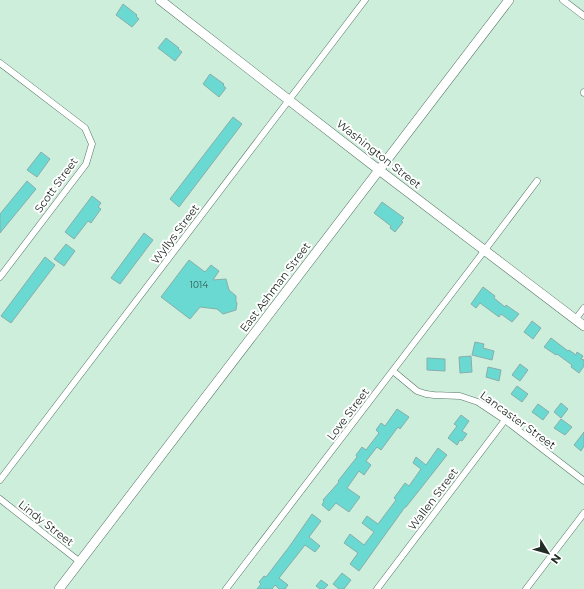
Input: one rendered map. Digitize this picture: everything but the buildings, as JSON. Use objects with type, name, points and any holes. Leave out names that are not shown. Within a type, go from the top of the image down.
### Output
[{"type":"street","name":"Washington Street","points":[[160,0],[379,170],[584,326]]},
{"type":"street","name":"Wyllys Street","points":[[0,480],[289,100],[363,0]]},
{"type":"street","name":"East Ashman Street","points":[[59,589],[510,0]]},
{"type":"street","points":[[562,0],[584,16]]},
{"type":"street","name":"Scott Street","points":[[0,63],[85,128],[92,144],[86,164],[0,277]]},
{"type":"street","name":"Love Street","points":[[226,589],[537,181]]},
{"type":"street","points":[[575,320],[584,308]]},
{"type":"street","name":"Lancaster Street","points":[[393,371],[417,390],[434,395],[460,396],[478,402],[505,420],[584,481]]},
{"type":"street","name":"Wallen Street","points":[[377,589],[505,420]]},
{"type":"street","name":"Lindy Street","points":[[0,499],[80,562]]},
{"type":"street","points":[[526,589],[584,513]]}]
